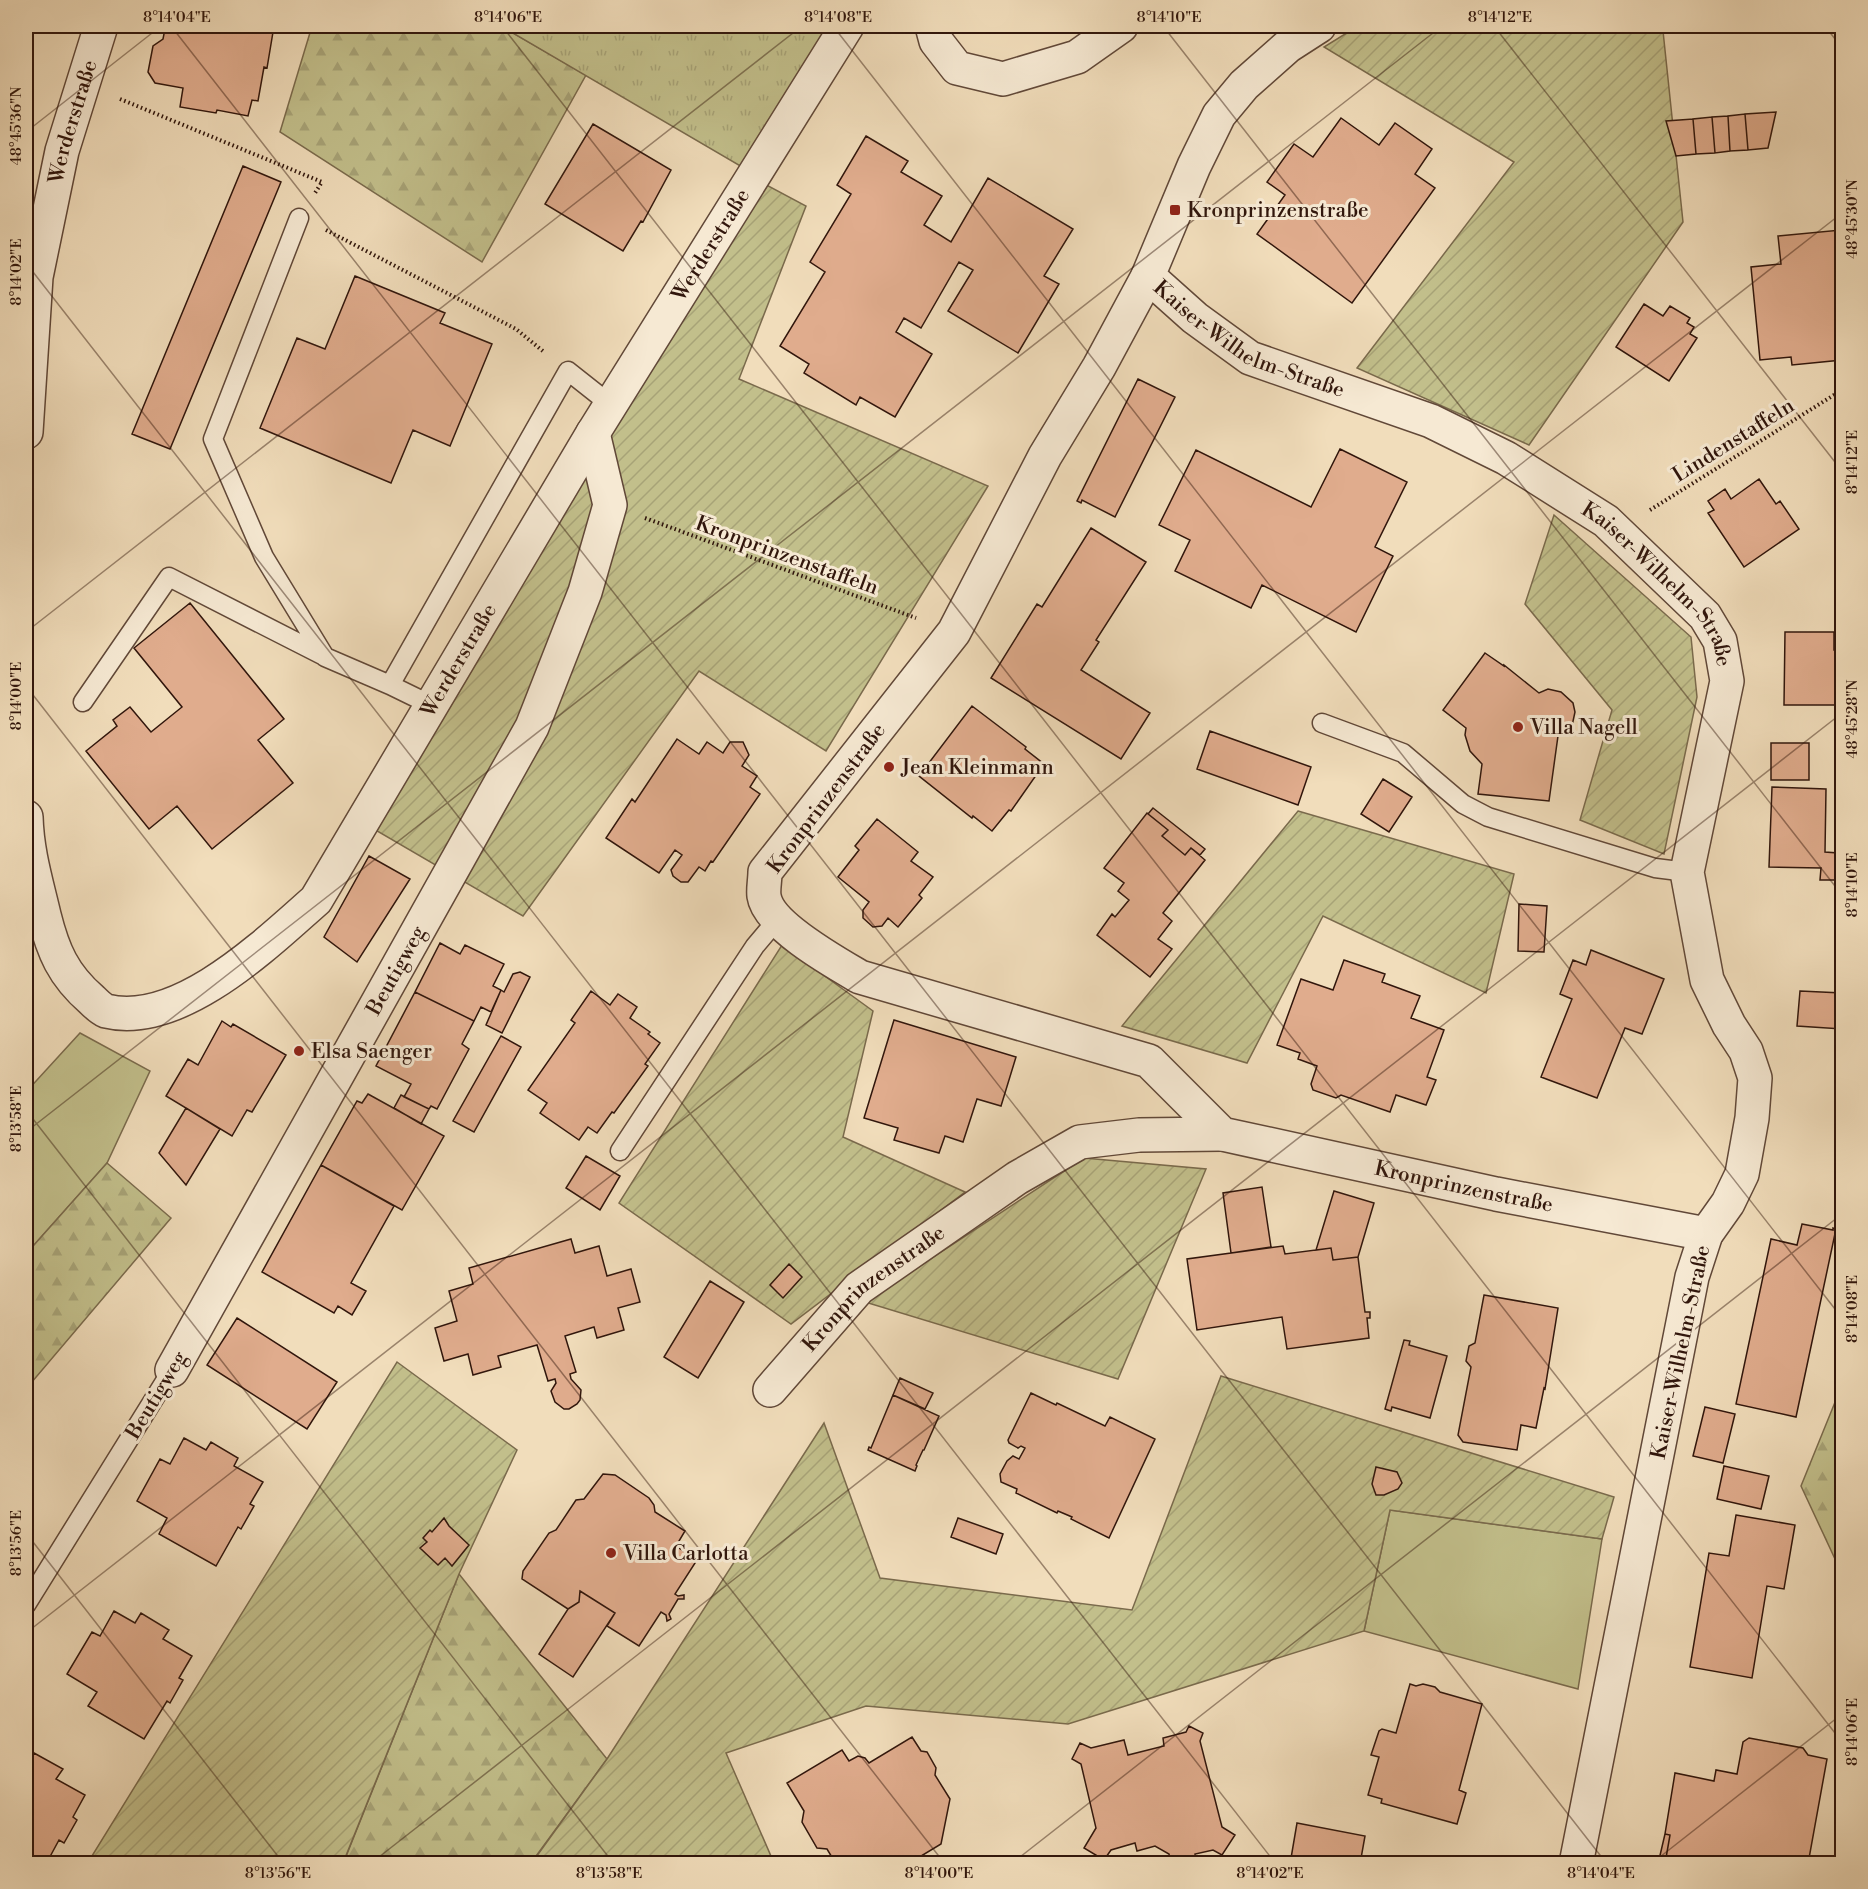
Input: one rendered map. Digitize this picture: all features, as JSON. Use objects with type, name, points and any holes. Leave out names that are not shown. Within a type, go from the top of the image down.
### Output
[{"type":"street","name":"Werderstraße","points":[[26,432],[36,277],[62,151],[100,26]]},
{"type":"street","name":"Werderstraße","points":[[26,817],[27,846],[52,946],[75,986],[104,1010],[130,1013],[159,1009],[198,993],[263,946],[316,900],[593,433],[846,26]]},
{"type":"street","points":[[932,26],[936,41],[957,68],[1003,79],[1077,57],[1121,26]]},
{"type":"street","name":"Kaiser-Wilhelm-Straße","points":[[1319,26],[1288,46],[1244,85],[1219,115],[1194,166],[1148,276],[1195,318],[1250,358],[1431,421],[1506,458],[1606,521],[1706,616],[1720,641],[1727,681],[1687,872],[1707,980],[1729,1025],[1746,1051],[1755,1078],[1752,1118],[1742,1174],[1728,1203],[1706,1234],[1692,1277],[1576,1863]]},
{"type":"street","name":"Kronprinzenstraße","points":[[1148,276],[1099,367],[1045,456],[954,632],[765,872],[764,898],[777,920],[820,954],[860,977],[1149,1061],[1222,1134]]},
{"type":"street","name":"Beutigweg","points":[[172,1370],[532,727],[585,592],[610,505],[593,433]]},
{"type":"street","name":"Kronprinzenstraße","points":[[770,1390],[859,1288],[1017,1178],[1080,1142],[1139,1135],[1222,1134],[1497,1194],[1706,1234]]},
{"type":"lane","points":[[299,218],[213,439],[264,557],[325,657]]},
{"type":"lane","points":[[390,685],[568,371],[611,405]]},
{"type":"lane","points":[[83,702],[169,577],[325,657],[431,705]]},
{"type":"lane","points":[[1322,723],[1403,753],[1463,804],[1488,817],[1655,868],[1687,872]]},
{"type":"lane","points":[[620,1151],[755,946],[777,920]]},
{"type":"lane","name":"Beutigweg","points":[[26,1605],[172,1370]]},
{"type":"path","points":[[83,84],[322,182]]},
{"type":"path","points":[[352,242],[516,329]]},
{"type":"path","name":"Lindenstaffeln","points":[[1649,510],[1842,390]]},
{"type":"path","name":"Kronprinzenstaffeln","points":[[610,505],[954,632]]},
{"type":"green space","points":[[312,26],[501,26],[586,75],[482,262],[280,132]]},
{"type":"green space","points":[[501,26],[847,26],[754,174]]},
{"type":"green space","points":[[1358,26],[1654,26],[1663,31],[1683,222],[1529,445],[1357,368],[1514,162],[1324,47]]},
{"type":"green space","points":[[761,182],[806,206],[739,379],[988,486],[826,751],[699,671],[523,916],[372,828]]},
{"type":"green space","points":[[1554,515],[1691,637],[1697,697],[1664,854],[1580,820],[1612,710],[1525,604]]},
{"type":"green space","points":[[1298,811],[1514,874],[1486,993],[1323,916],[1247,1063],[1122,1026]]},
{"type":"green space","points":[[782,945],[873,1011],[843,1137],[965,1192],[791,1324],[619,1203]]},
{"type":"green space","points":[[80,1033],[150,1071],[107,1163],[26,1254],[26,1092]]},
{"type":"green space","points":[[1084,1158],[1206,1169],[1118,1379],[865,1302]]},
{"type":"green space","points":[[107,1163],[171,1218],[26,1389],[26,1254]]},
{"type":"green space","points":[[397,1362],[517,1450],[459,1574],[343,1863],[87,1864]]},
{"type":"green space","points":[[1221,1376],[1614,1497],[1602,1539],[1390,1510],[1364,1631],[1068,1724],[866,1706],[726,1753],[774,1863],[531,1864],[607,1759],[824,1423],[880,1578],[1132,1610]]},
{"type":"green space","points":[[1842,1385],[1842,1574],[1801,1486]]},
{"type":"green space","points":[[1390,1510],[1602,1539],[1578,1689],[1364,1631]]},
{"type":"green space","points":[[459,1574],[607,1759],[531,1863],[343,1864]]},
{"type":"building","points":[[163,26],[274,26],[267,68],[264,67],[258,101],[252,100],[248,116],[217,110],[216,113],[180,107],[183,88],[155,83],[148,72],[153,46],[163,39],[165,29]]},
{"type":"building","points":[[26,102],[33,104],[26,128]]},
{"type":"building","points":[[1776,112],[1768,148],[1748,150],[1745,114]]},
{"type":"building","points":[[1745,114],[1748,150],[1730,151],[1728,116]]},
{"type":"building","points":[[1728,116],[1730,151],[1715,153],[1712,117]]},
{"type":"building","points":[[1712,117],[1715,153],[1696,154],[1693,119]]},
{"type":"building","points":[[1341,118],[1379,145],[1395,123],[1432,149],[1415,174],[1435,188],[1352,303],[1257,234],[1285,195],[1267,182],[1294,144],[1313,157]]},
{"type":"building","points":[[1693,119],[1696,154],[1676,156],[1666,121]]},
{"type":"building","points":[[593,124],[671,170],[643,222],[641,221],[623,251],[545,204]]},
{"type":"building","points":[[866,136],[908,161],[901,172],[942,196],[924,225],[951,242],[988,178],[1073,229],[1044,276],[1059,284],[1018,353],[948,311],[973,270],[959,262],[921,328],[904,318],[896,332],[932,354],[895,417],[860,397],[856,405],[804,373],[809,364],[780,346],[825,272],[810,262],[851,194],[837,185]]},
{"type":"building","points":[[243,166],[281,182],[170,449],[132,434]]},
{"type":"building","points":[[1841,230],[1842,282],[1838,282],[1842,360],[1792,365],[1791,357],[1760,360],[1751,267],[1781,264],[1778,236]]},
{"type":"building","points":[[355,276],[445,313],[440,323],[492,344],[450,446],[413,430],[391,483],[260,428],[297,338],[325,349]]},
{"type":"building","points":[[1644,304],[1663,316],[1670,306],[1690,318],[1687,323],[1694,327],[1690,334],[1697,338],[1669,381],[1616,347]]},
{"type":"building","points":[[1138,379],[1175,397],[1115,517],[1082,500],[1081,503],[1077,501]]},
{"type":"building","points":[[1340,449],[1407,482],[1375,547],[1393,556],[1356,632],[1262,585],[1251,608],[1175,571],[1190,540],[1159,525],[1196,450],[1311,507]]},
{"type":"building","points":[[1759,479],[1776,504],[1780,501],[1799,529],[1744,567],[1708,513],[1714,510],[1708,501],[1725,489],[1731,499]]},
{"type":"building","points":[[1091,528],[1146,562],[1096,640],[1099,642],[1081,670],[1150,713],[1121,759],[991,678],[1037,604],[1042,607]]},
{"type":"building","points":[[190,603],[284,719],[258,740],[293,783],[212,849],[177,806],[149,829],[86,751],[117,726],[113,720],[130,707],[151,732],[182,707],[134,648]]},
{"type":"building","points":[[1785,632],[1834,632],[1834,650],[1842,650],[1842,705],[1784,705]]},
{"type":"building","name":"Villa Nagell","points":[[1485,653],[1539,693],[1548,689],[1561,692],[1573,703],[1575,712],[1572,726],[1563,735],[1558,736],[1549,801],[1478,794],[1482,764],[1470,751],[1465,735],[1466,728],[1443,710]]},
{"type":"building","points":[[972,706],[1026,747],[1025,749],[1044,764],[1011,811],[1009,810],[992,831],[919,776]]},
{"type":"building","points":[[1210,731],[1311,767],[1298,805],[1197,769]]},
{"type":"building","points":[[677,739],[699,754],[707,742],[723,753],[730,742],[743,742],[749,755],[742,766],[757,776],[750,787],[760,794],[713,862],[711,861],[705,871],[699,867],[688,882],[681,882],[673,876],[671,870],[682,855],[675,850],[659,873],[606,838],[632,799],[635,802]]},
{"type":"building","points":[[1771,743],[1809,743],[1809,780],[1771,780]]},
{"type":"building","points":[[1383,779],[1412,797],[1389,832],[1361,814]]},
{"type":"building","points":[[1772,787],[1826,789],[1825,852],[1838,853],[1838,880],[1820,880],[1821,868],[1769,867]]},
{"type":"building","points":[[1153,808],[1205,849],[1200,855],[1191,848],[1185,855],[1162,836],[1168,830],[1148,814]]},
{"type":"building","points":[[1147,813],[1168,830],[1162,836],[1185,855],[1191,848],[1205,860],[1163,913],[1172,921],[1158,939],[1172,949],[1150,977],[1097,935],[1112,914],[1115,917],[1129,900],[1118,891],[1124,883],[1104,868]]},
{"type":"building","points":[[877,819],[918,852],[911,861],[933,877],[919,895],[922,898],[898,927],[888,918],[882,926],[873,927],[863,918],[863,910],[869,902],[838,877],[859,850],[855,846]]},
{"type":"building","points":[[369,856],[410,879],[357,962],[324,937]]},
{"type":"building","points":[[1519,904],[1547,906],[1544,952],[1518,951]]},
{"type":"building","points":[[440,943],[460,954],[465,945],[504,964],[493,986],[501,990],[491,1012],[481,1007],[474,1021],[415,992]]},
{"type":"building","points":[[1591,950],[1664,979],[1642,1034],[1625,1028],[1597,1098],[1541,1077],[1572,999],[1560,994],[1573,960],[1586,965]]},
{"type":"building","points":[[1344,960],[1385,974],[1382,982],[1420,996],[1411,1018],[1444,1030],[1427,1077],[1436,1080],[1426,1105],[1396,1095],[1390,1112],[1341,1095],[1336,1098],[1313,1090],[1311,1084],[1317,1066],[1298,1059],[1300,1053],[1277,1045],[1301,979],[1333,990]]},
{"type":"building","points":[[520,972],[530,977],[502,1033],[486,1025],[501,990],[504,992],[513,974]]},
{"type":"building","points":[[591,991],[610,1005],[618,994],[637,1007],[630,1018],[650,1032],[648,1034],[660,1043],[645,1064],[648,1066],[614,1113],[612,1112],[597,1133],[588,1127],[579,1140],[540,1113],[547,1103],[528,1090],[575,1023],[571,1020]]},
{"type":"building","points":[[1800,991],[1842,993],[1842,1029],[1797,1026]]},
{"type":"building","points":[[415,992],[474,1021],[462,1044],[469,1049],[437,1109],[431,1106],[429,1109],[404,1097],[411,1084],[376,1066]]},
{"type":"building","points":[[894,1020],[1016,1057],[1001,1106],[977,1099],[963,1142],[945,1136],[939,1153],[894,1140],[898,1128],[864,1118]]},
{"type":"building","points":[[222,1021],[231,1027],[233,1024],[286,1055],[252,1112],[247,1110],[232,1136],[166,1096],[188,1059],[198,1065]]},
{"type":"building","points":[[501,1036],[521,1047],[474,1132],[453,1121]]},
{"type":"building","points":[[368,1094],[444,1136],[402,1210],[321,1165],[357,1101],[362,1103]]},
{"type":"building","points":[[401,1095],[429,1109],[421,1124],[394,1108]]},
{"type":"building","points":[[186,1108],[220,1129],[186,1185],[159,1153]]},
{"type":"building","points":[[586,1156],[620,1176],[600,1210],[566,1188]]},
{"type":"building","points":[[321,1165],[394,1206],[351,1283],[366,1291],[352,1315],[338,1306],[334,1313],[262,1272]]},
{"type":"building","points":[[1262,1187],[1271,1247],[1231,1253],[1223,1193]]},
{"type":"building","points":[[1334,1191],[1374,1203],[1358,1257],[1333,1260],[1331,1248],[1316,1250]]},
{"type":"building","points":[[1802,1224],[1836,1229],[1796,1417],[1736,1404],[1771,1239],[1797,1245]]},
{"type":"building","points":[[571,1239],[575,1253],[599,1246],[607,1276],[631,1269],[640,1302],[618,1308],[624,1330],[597,1338],[594,1327],[565,1336],[576,1372],[570,1374],[571,1379],[581,1390],[577,1404],[564,1409],[555,1402],[551,1391],[556,1383],[555,1379],[548,1381],[537,1345],[498,1356],[501,1367],[473,1375],[468,1354],[444,1361],[435,1328],[457,1321],[449,1291],[473,1284],[469,1268]]},
{"type":"building","points":[[1283,1246],[1285,1254],[1331,1248],[1333,1260],[1358,1257],[1365,1312],[1370,1312],[1370,1318],[1367,1318],[1369,1338],[1287,1349],[1282,1317],[1197,1330],[1187,1259]]},
{"type":"building","points":[[789,1264],[802,1277],[783,1298],[770,1285]]},
{"type":"building","points":[[710,1281],[744,1302],[698,1378],[664,1357]]},
{"type":"building","points":[[1484,1295],[1558,1308],[1545,1389],[1536,1428],[1521,1425],[1517,1450],[1463,1442],[1458,1435],[1471,1367],[1466,1361],[1469,1346],[1475,1343]]},
{"type":"building","points":[[237,1318],[337,1382],[307,1429],[207,1365]]},
{"type":"building","points":[[1404,1340],[1410,1341],[1409,1345],[1447,1356],[1430,1418],[1392,1407],[1391,1411],[1385,1409]]},
{"type":"building","points":[[900,1378],[933,1393],[925,1409],[893,1395]]},
{"type":"building","points":[[1031,1393],[1105,1426],[1110,1417],[1155,1439],[1109,1538],[1071,1519],[1072,1517],[1058,1511],[1057,1513],[1016,1493],[1017,1489],[1001,1482],[1000,1474],[1007,1461],[1013,1456],[1019,1459],[1025,1448],[1021,1446],[1018,1448],[1008,1440]]},
{"type":"building","points":[[893,1395],[939,1416],[915,1471],[868,1450],[869,1447],[871,1448]]},
{"type":"building","points":[[1705,1407],[1735,1414],[1723,1463],[1693,1456]]},
{"type":"building","points":[[184,1438],[206,1450],[211,1442],[238,1458],[234,1466],[263,1482],[250,1504],[254,1506],[241,1529],[238,1527],[216,1566],[159,1534],[167,1518],[137,1501],[160,1459],[170,1464]]},
{"type":"building","points":[[1724,1466],[1769,1476],[1761,1509],[1717,1499]]},
{"type":"building","points":[[1376,1467],[1397,1472],[1402,1483],[1398,1489],[1384,1495],[1376,1495],[1372,1484]]},
{"type":"building","name":"Villa Carlotta","points":[[603,1474],[615,1475],[649,1498],[654,1505],[655,1512],[685,1531],[676,1546],[697,1560],[675,1594],[684,1595],[684,1599],[678,1599],[669,1614],[671,1619],[667,1621],[666,1615],[661,1612],[639,1646],[607,1626],[615,1613],[580,1591],[579,1602],[568,1609],[522,1579],[523,1571],[549,1533],[556,1530],[576,1500],[584,1499]]},
{"type":"building","points":[[1736,1515],[1795,1525],[1784,1589],[1767,1586],[1752,1678],[1690,1667],[1709,1553],[1729,1556]]},
{"type":"building","points":[[444,1518],[469,1545],[452,1566],[445,1558],[438,1565],[420,1548],[427,1542],[423,1538],[430,1530],[432,1532]]},
{"type":"building","points":[[958,1518],[1003,1534],[996,1554],[951,1537]]},
{"type":"building","points":[[580,1591],[615,1613],[573,1677],[539,1654],[568,1609],[579,1602]]},
{"type":"building","points":[[114,1611],[135,1623],[141,1613],[169,1630],[163,1639],[192,1656],[179,1678],[183,1680],[170,1703],[167,1701],[144,1739],[88,1706],[97,1692],[67,1674],[92,1632],[100,1636]]},
{"type":"building","points":[[1410,1684],[1435,1687],[1440,1692],[1482,1704],[1459,1790],[1466,1793],[1457,1824],[1381,1803],[1382,1799],[1368,1795],[1379,1757],[1371,1755],[1379,1731],[1382,1729],[1396,1733]]},
{"type":"building","points":[[1189,1726],[1203,1733],[1200,1741],[1222,1827],[1235,1835],[1222,1855],[1213,1850],[1195,1854],[1196,1861],[1171,1864],[1169,1854],[1155,1846],[1137,1851],[1135,1843],[1111,1850],[1104,1860],[1084,1848],[1096,1828],[1081,1764],[1072,1759],[1080,1743],[1091,1748],[1124,1740],[1128,1755],[1164,1746],[1163,1738],[1186,1732]]},
{"type":"building","points":[[912,1737],[921,1751],[927,1752],[936,1768],[935,1775],[950,1799],[941,1844],[908,1864],[836,1864],[827,1849],[817,1848],[802,1822],[804,1811],[787,1783],[842,1750],[849,1761],[858,1756],[865,1758],[869,1763]]},
{"type":"building","points":[[1749,1738],[1803,1748],[1808,1755],[1827,1759],[1808,1864],[1754,1864],[1722,1858],[1721,1864],[1694,1864],[1666,1858],[1670,1835],[1665,1834],[1675,1773],[1714,1781],[1716,1770],[1737,1774],[1743,1742]]},
{"type":"building","points":[[34,1753],[63,1769],[56,1779],[85,1795],[73,1817],[77,1820],[64,1843],[59,1840],[46,1864],[26,1864],[26,1761],[28,1762]]},
{"type":"building","points":[[1297,1823],[1365,1836],[1360,1864],[1290,1864]]},
{"type":"building","points":[[1665,1834],[1670,1835],[1666,1858],[1694,1864],[1658,1864]]},
{"type":"building","points":[[1722,1858],[1754,1864],[1721,1864]]},
{"type":"place","name":"Kronprinzenstraße","points":[[1175,210]]},
{"type":"place","name":"Villa Nagell","points":[[1518,727]]},
{"type":"place","name":"Jean Kleinmann","points":[[889,767]]},
{"type":"place","name":"Elsa Saenger","points":[[299,1051]]},
{"type":"place","name":"Villa Carlotta","points":[[611,1553]]}]
